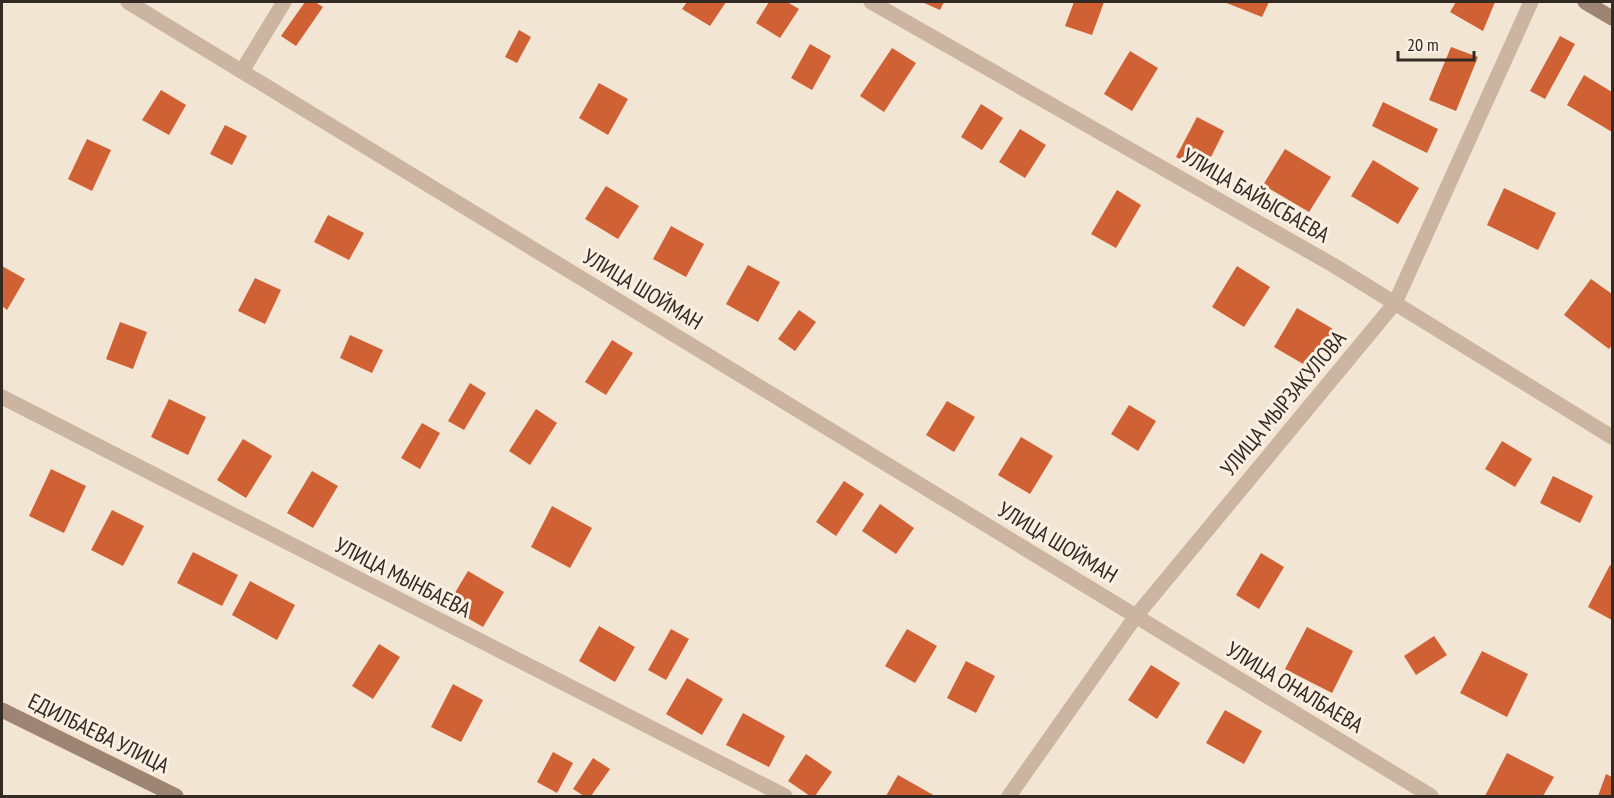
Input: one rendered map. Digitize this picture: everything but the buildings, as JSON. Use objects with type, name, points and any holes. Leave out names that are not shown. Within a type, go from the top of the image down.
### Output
[{"type":"street","name":"УЛИЦА ШОЙМАН","points":[[128,2],[1135,615]]},
{"type":"street","points":[[242,71],[284,2]]},
{"type":"street","name":"УЛИЦА БАЙЫСБАЕВА","points":[[871,2],[1333,265],[1612,437]]},
{"type":"street","name":"УЛИЦА МЫРЗАКУЛОВА","points":[[1009,796],[1135,615],[1395,303],[1531,2]]},
{"type":"street","points":[[1585,2],[1612,18]]},
{"type":"street","name":"УЛИЦА МЫНБАЕВА","points":[[2,397],[784,796]]},
{"type":"street","name":"УЛИЦА ОНАЛБАЕВА","points":[[1135,615],[1431,796]]},
{"type":"street","name":"ЕДИЛБАЕВА УЛИЦА","points":[[2,710],[169,795]]}]
